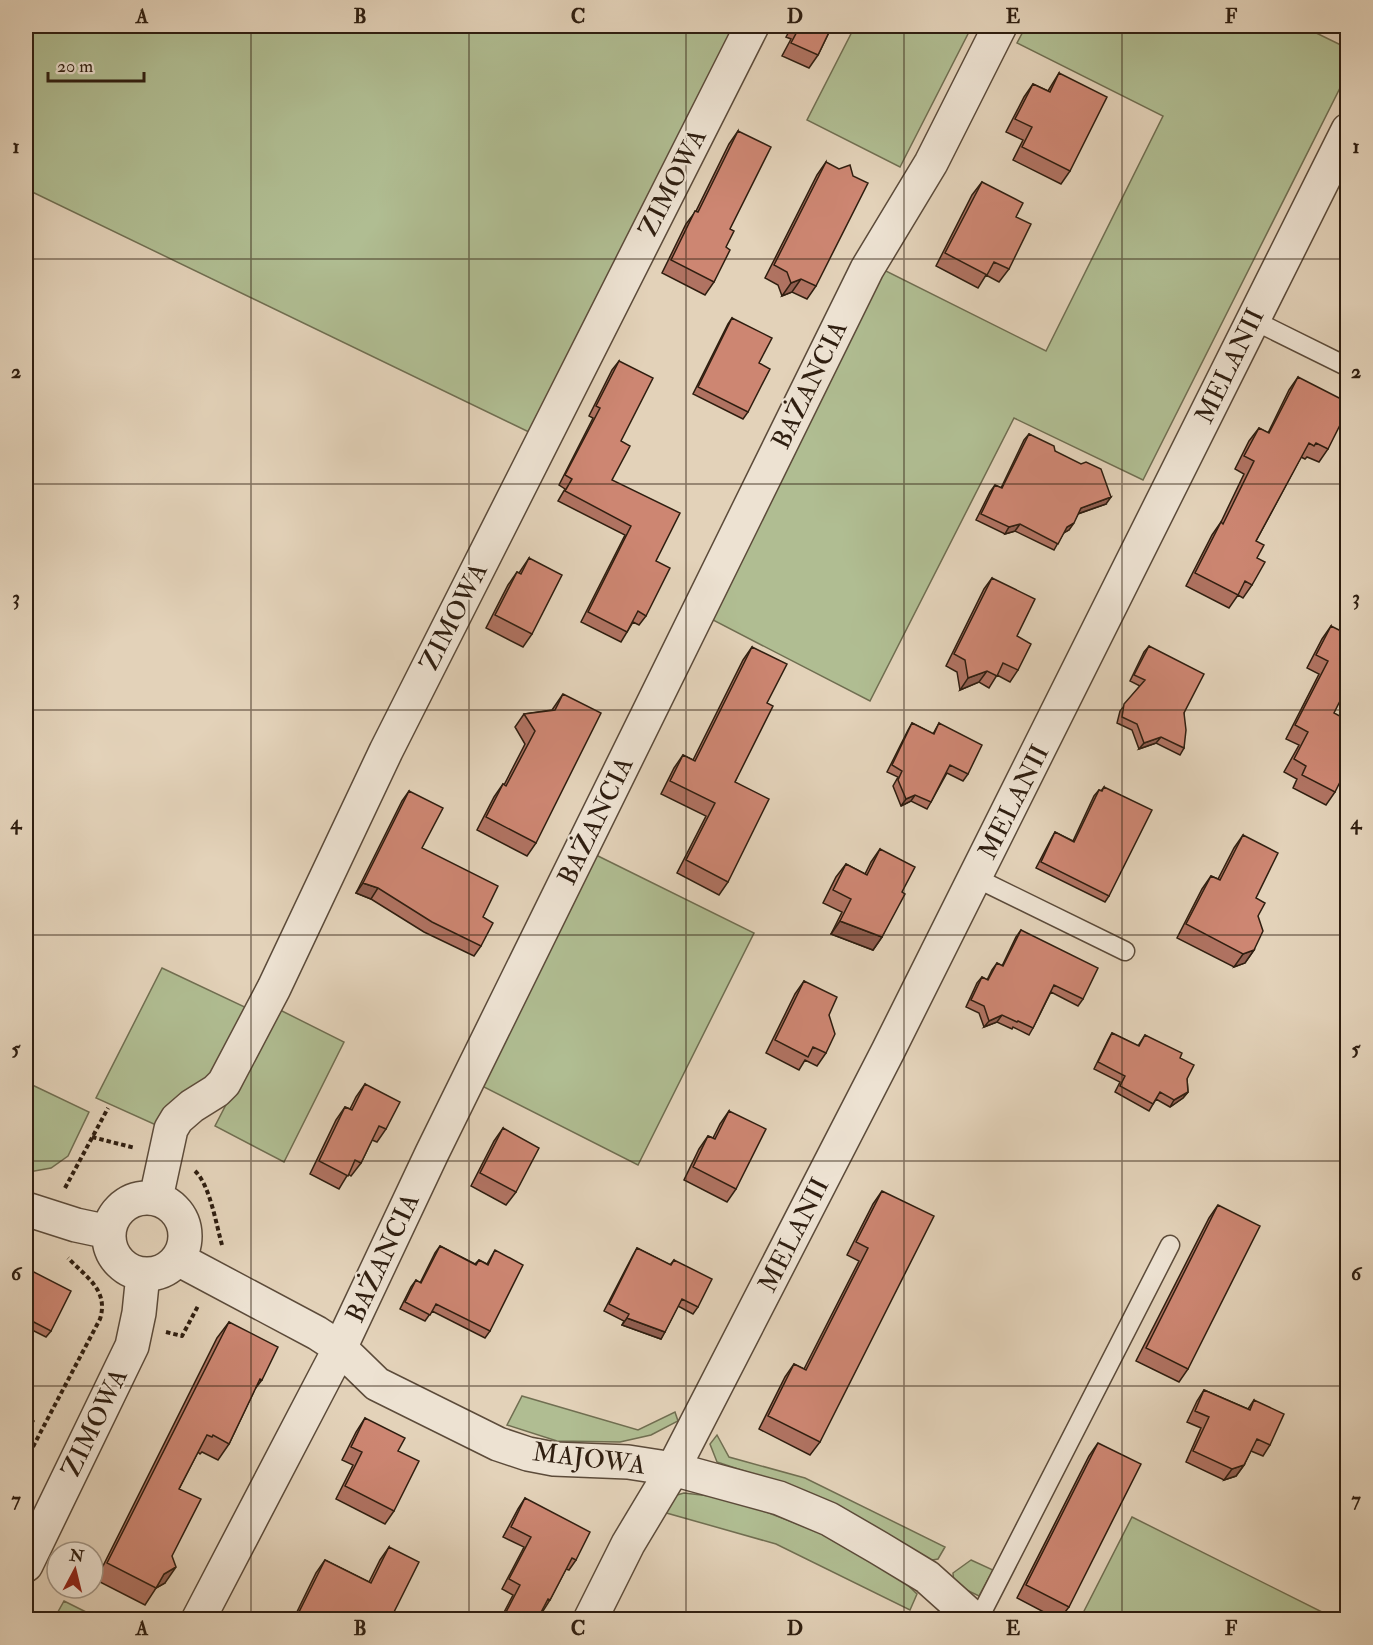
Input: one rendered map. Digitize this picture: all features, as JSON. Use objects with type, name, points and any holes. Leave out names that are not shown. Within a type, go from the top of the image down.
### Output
[{"type":"street","name":"ZIMOWA","points":[[156,1198],[171,1129],[177,1119],[224,1083],[274,988],[386,751],[752,26]]},
{"type":"street","name":"BAŻANCIA","points":[[198,1620],[339,1348],[432,1153],[867,269],[931,164],[1000,26]]},
{"type":"street","name":"MELANII","points":[[590,1620],[628,1544],[673,1469],[976,878],[1347,130]]},
{"type":"street","points":[[156,1198],[174,1209],[181,1217],[186,1237],[184,1248],[170,1267],[160,1272],[143,1274],[124,1267],[115,1257],[110,1245],[109,1232],[112,1220],[130,1201],[156,1198]]},
{"type":"street","points":[[26,1209],[76,1225],[109,1232]]},
{"type":"street","name":"MAJOWA","points":[[178,1259],[317,1333],[339,1348],[377,1384],[498,1444],[528,1454],[554,1459],[628,1462],[673,1469],[779,1498],[829,1519],[927,1577],[977,1620]]},
{"type":"street","name":"ZIMOWA","points":[[26,1564],[128,1356],[139,1313],[143,1274]]},
{"type":"lane","points":[[1253,320],[1347,367]]},
{"type":"lane","points":[[976,878],[1125,951]]},
{"type":"lane","points":[[977,1620],[1170,1245]]},
{"type":"path","points":[[62,1194],[108,1108]]},
{"type":"path","points":[[92,1137],[138,1148]]},
{"type":"path","points":[[192,1168],[200,1176],[210,1202],[223,1253]]},
{"type":"path","points":[[26,1460],[100,1319],[102,1310],[99,1290],[65,1256]]},
{"type":"path","points":[[164,1332],[182,1336],[202,1299]]},
{"type":"green space","points":[[26,26],[740,26],[533,434],[26,189]]},
{"type":"green space","points":[[855,26],[972,26],[900,167],[807,120]]},
{"type":"green space","points":[[1026,26],[1302,26],[1347,48],[1347,74],[1143,480],[1014,418],[870,701],[713,620],[882,269],[1046,351],[1163,116],[1017,43]]},
{"type":"green space","points":[[596,855],[754,933],[638,1165],[480,1085]]},
{"type":"green space","points":[[162,968],[249,1009],[209,1084],[176,1098],[165,1109],[156,1125],[96,1098]]},
{"type":"green space","points":[[276,1008],[344,1042],[284,1162],[215,1126]]},
{"type":"green space","points":[[26,1082],[89,1112],[68,1156],[51,1168],[29,1172],[26,1170]]},
{"type":"green space","points":[[522,1396],[638,1430],[675,1412],[678,1421],[651,1435],[620,1442],[557,1441],[507,1425]]},
{"type":"green space","points":[[717,1435],[729,1457],[805,1478],[945,1547],[938,1559],[927,1561],[864,1522],[808,1492],[717,1462],[710,1444]]},
{"type":"green space","points":[[684,1493],[710,1496],[758,1509],[829,1536],[896,1574],[917,1594],[910,1610],[776,1544],[663,1512],[677,1495]]},
{"type":"green space","points":[[1132,1517],[1336,1619],[1080,1619]]},
{"type":"green space","points":[[971,1560],[993,1570],[979,1596],[954,1584],[953,1573]]},
{"type":"green space","points":[[64,1601],[100,1619],[54,1619]]},
{"type":"building","points":[[800,26],[832,26],[818,55],[791,43]]},
{"type":"building","points":[[1059,73],[1107,97],[1070,171],[1022,147],[1032,127],[1015,119],[1033,84],[1050,92]]},
{"type":"building","points":[[738,131],[771,147],[730,229],[734,231],[726,247],[730,250],[714,282],[671,260],[695,211],[698,212]]},
{"type":"building","points":[[826,162],[839,169],[850,165],[853,176],[868,183],[816,286],[801,279],[791,283],[787,272],[774,265]]},
{"type":"building","points":[[982,182],[1023,203],[1016,217],[1031,224],[1009,269],[994,262],[987,275],[945,253]]},
{"type":"building","points":[[732,318],[772,338],[759,363],[770,369],[748,412],[698,387]]},
{"type":"building","points":[[619,361],[653,378],[621,441],[630,446],[612,480],[680,513],[656,561],[670,568],[646,616],[638,611],[627,632],[588,612],[631,526],[565,491],[572,479],[565,475],[600,408],[596,406]]},
{"type":"building","points":[[1298,377],[1347,402],[1347,411],[1328,449],[1316,443],[1314,446],[1309,443],[1256,541],[1264,545],[1257,558],[1265,562],[1252,585],[1245,581],[1238,595],[1195,573],[1221,522],[1223,524],[1254,461],[1244,456],[1259,428],[1269,433]]},
{"type":"building","points":[[1029,434],[1054,446],[1055,451],[1081,464],[1086,462],[1101,469],[1111,497],[1081,508],[1074,523],[1067,527],[1058,544],[1020,524],[1009,527],[981,514],[995,485],[1002,488]]},
{"type":"building","points":[[529,558],[562,575],[532,634],[495,615],[517,572],[521,574]]},
{"type":"building","points":[[992,578],[1035,599],[1017,636],[1031,644],[1018,670],[1003,663],[997,676],[987,671],[968,678],[965,660],[954,654]]},
{"type":"building","points":[[1331,626],[1347,634],[1347,687],[1334,713],[1347,720],[1347,768],[1335,792],[1302,775],[1306,766],[1294,759],[1308,732],[1295,725],[1328,661],[1316,655]]},
{"type":"building","points":[[1149,646],[1204,674],[1184,713],[1186,730],[1184,748],[1161,737],[1144,743],[1137,724],[1122,717],[1124,704],[1145,680],[1134,675]]},
{"type":"building","points":[[752,647],[787,664],[767,703],[773,706],[735,782],[769,799],[728,882],[686,860],[715,803],[670,781],[683,755],[695,761]]},
{"type":"building","points":[[563,694],[601,713],[536,843],[486,817],[503,784],[506,786],[535,731],[524,714],[555,710]]},
{"type":"building","points":[[912,723],[934,734],[939,723],[982,745],[968,774],[950,765],[931,802],[915,795],[906,799],[898,780],[902,771],[892,765]]},
{"type":"building","points":[[1104,787],[1152,810],[1109,896],[1041,862],[1055,832],[1074,842],[1099,790],[1102,791]]},
{"type":"building","points":[[409,791],[443,808],[422,848],[498,886],[483,917],[493,923],[481,946],[432,922],[378,888],[363,883]]},
{"type":"building","points":[[1243,835],[1278,853],[1256,898],[1265,903],[1258,916],[1263,931],[1254,950],[1243,954],[1186,924],[1211,876],[1220,880]]},
{"type":"building","points":[[880,849],[915,867],[902,892],[905,894],[882,937],[840,921],[851,899],[833,890],[846,864],[867,875]]},
{"type":"building","points":[[1021,930],[1098,968],[1083,999],[1054,985],[1033,1028],[1002,1015],[989,1021],[984,1006],[971,1000],[982,977],[988,980],[997,963],[1003,966]]},
{"type":"building","points":[[804,981],[837,997],[829,1015],[835,1034],[826,1053],[813,1047],[808,1057],[775,1040]]},
{"type":"building","points":[[1112,1033],[1139,1046],[1145,1035],[1182,1053],[1180,1058],[1194,1065],[1187,1079],[1188,1092],[1174,1100],[1160,1092],[1153,1104],[1120,1086],[1125,1076],[1098,1062]]},
{"type":"building","points":[[365,1084],[400,1102],[386,1129],[379,1126],[361,1163],[355,1160],[348,1176],[319,1161],[345,1107],[352,1110]]},
{"type":"building","points":[[729,1111],[766,1129],[736,1189],[693,1167],[708,1136],[715,1139]]},
{"type":"building","points":[[503,1128],[539,1148],[516,1192],[480,1173]]},
{"type":"building","points":[[882,1191],[934,1216],[820,1442],[768,1416],[794,1364],[806,1370],[868,1248],[856,1242]]},
{"type":"building","points":[[1218,1205],[1260,1226],[1188,1369],[1146,1348]]},
{"type":"building","points":[[440,1246],[476,1265],[479,1260],[488,1265],[495,1250],[523,1265],[490,1331],[436,1304],[430,1315],[405,1302],[416,1280],[421,1283]]},
{"type":"building","points":[[637,1248],[671,1265],[674,1260],[712,1279],[698,1307],[682,1299],[665,1332],[627,1318],[629,1314],[609,1304]]},
{"type":"building","points":[[26,1268],[71,1291],[51,1331],[26,1318]]},
{"type":"building","points":[[229,1322],[278,1347],[229,1444],[213,1435],[212,1437],[207,1435],[179,1489],[201,1499],[172,1556],[176,1567],[164,1574],[156,1588],[107,1563]]},
{"type":"building","points":[[1204,1390],[1250,1410],[1254,1400],[1284,1414],[1270,1445],[1257,1439],[1244,1465],[1232,1469],[1193,1451],[1209,1417],[1195,1411]]},
{"type":"building","points":[[26,1416],[34,1421],[26,1437]]},
{"type":"building","points":[[365,1418],[405,1438],[398,1451],[419,1461],[394,1511],[345,1486],[362,1452],[351,1447]]},
{"type":"building","points":[[1098,1443],[1141,1464],[1069,1607],[1026,1585]]},
{"type":"building","points":[[525,1498],[590,1532],[576,1560],[572,1558],[537,1620],[502,1620],[520,1585],[509,1579],[531,1537],[511,1527]]},
{"type":"building","points":[[389,1547],[419,1562],[390,1620],[337,1620],[330,1616],[329,1620],[295,1620],[325,1560],[371,1583]]}]
